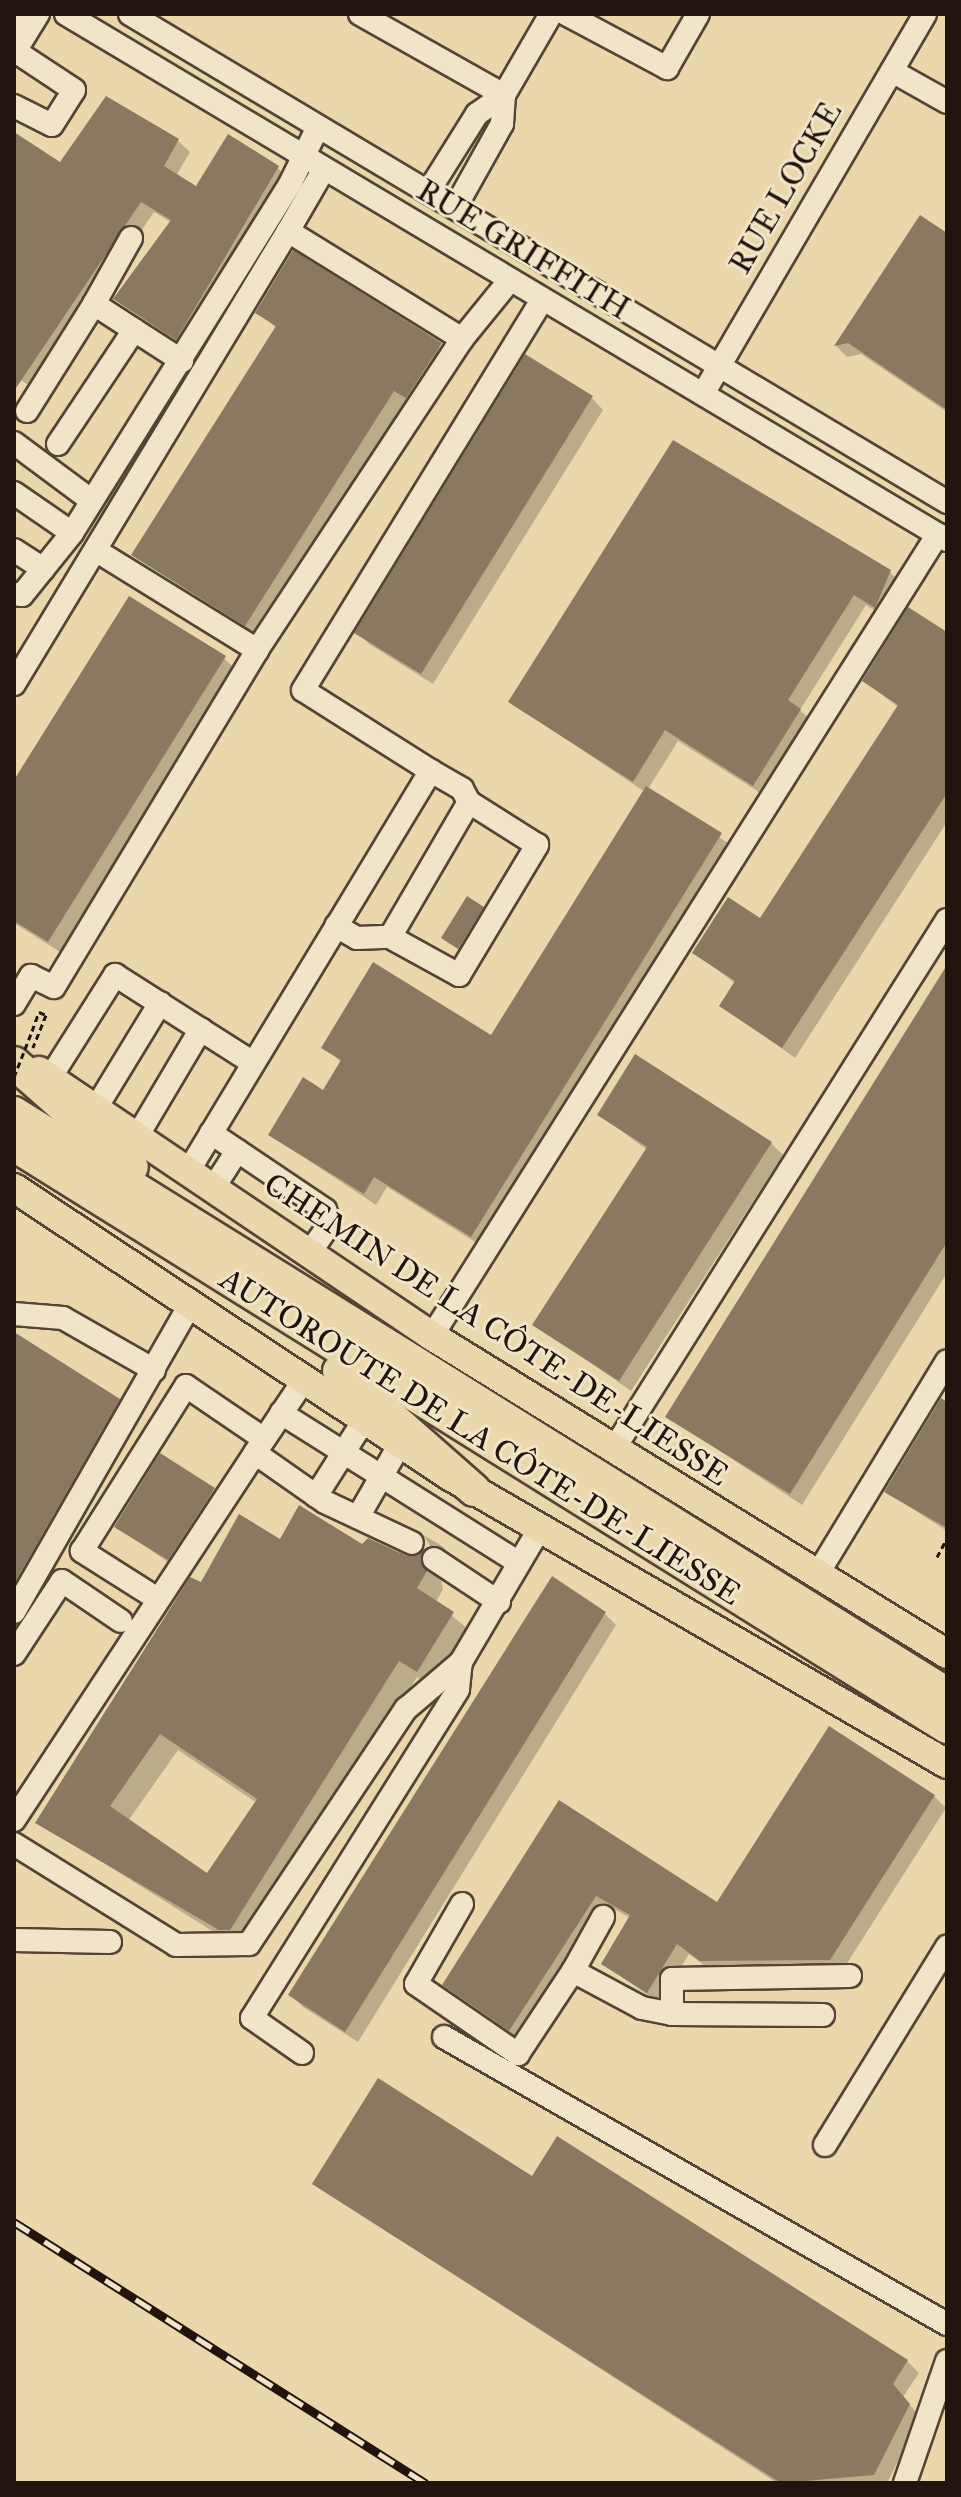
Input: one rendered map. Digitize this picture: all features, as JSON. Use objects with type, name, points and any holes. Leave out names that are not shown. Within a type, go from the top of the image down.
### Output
[{"type":"highway","points":[[20,1056],[69,1117],[257,1266]]},
{"type":"highway","name":"AUTOROUTE DE LA CÔTE-DE-LIESSE","points":[[14,1113],[947,1694]]},
{"type":"highway","name":"AUTOROUTE DE LA CÔTE-DE-LIESSE","points":[[14,1145],[947,1727]]},
{"type":"highway","points":[[222,1276],[396,1417],[474,1490]]},
{"type":"main road","name":"CHEMIN DE LA CÔTE-DE-LIESSE","points":[[20,1056],[432,1336],[947,1654]]},
{"type":"main road","points":[[17,1194],[363,1422],[474,1490],[541,1526],[947,1764]]},
{"type":"street","points":[[14,23],[20,14]]},
{"type":"street","points":[[14,106],[52,125],[74,90],[15,52],[38,14]]},
{"type":"street","name":"RUE GRIFFITH","points":[[130,14],[947,502]]},
{"type":"street","points":[[360,14],[504,95]]},
{"type":"street","points":[[426,228],[442,200],[477,114],[504,95],[551,14]]},
{"type":"street","points":[[566,14],[667,68],[698,14]]},
{"type":"street","name":"RUE LOCKE","points":[[703,394],[925,14]]},
{"type":"street","name":"RUE GRIFFITH","points":[[69,15],[942,537]]},
{"type":"street","points":[[892,71],[947,102]]},
{"type":"street","points":[[442,200],[502,124],[504,95]]},
{"type":"street","points":[[14,594],[22,595],[72,533],[182,361],[318,127]]},
{"type":"street","points":[[14,684],[100,553],[324,169]]},
{"type":"street","points":[[288,231],[462,339]]},
{"type":"street","points":[[27,411],[131,238]]},
{"type":"street","points":[[14,1004],[23,970],[54,987],[257,650],[462,339],[510,280]]},
{"type":"street","points":[[336,926],[357,938],[390,937],[459,975],[537,845],[469,802],[462,789],[303,690],[542,300]]},
{"type":"street","points":[[94,304],[182,361]]},
{"type":"street","points":[[58,444],[134,330]]},
{"type":"street","points":[[14,443],[92,501]]},
{"type":"street","points":[[14,493],[72,533]]},
{"type":"street","points":[[432,1336],[942,537]]},
{"type":"street","points":[[14,550],[43,569]]},
{"type":"street","points":[[100,553],[257,650]]},
{"type":"street","points":[[189,1170],[431,771]]},
{"type":"street","points":[[390,937],[469,802]]},
{"type":"street","points":[[614,1449],[947,920]]},
{"type":"street","points":[[50,1078],[115,975],[253,1063]]},
{"type":"street","points":[[96,1108],[160,1003]]},
{"type":"street","points":[[138,1135],[201,1029]]},
{"type":"street","points":[[211,1133],[325,1210],[329,1225],[309,1254]]},
{"type":"street","points":[[214,1187],[237,1151]]},
{"type":"street","points":[[14,1612],[189,1307]]},
{"type":"street","points":[[14,1314],[63,1318],[154,1370]]},
{"type":"street","points":[[817,1575],[946,1359]]},
{"type":"street","points":[[14,1820],[156,1598],[302,1383]]},
{"type":"street","points":[[156,1598],[82,1551],[186,1386],[316,1496],[412,1543]]},
{"type":"street","points":[[281,1413],[519,1563]]},
{"type":"street","points":[[316,1496],[363,1422]]},
{"type":"street","points":[[358,1517],[400,1444]]},
{"type":"street","points":[[14,1844],[176,1945],[249,1944],[406,1709],[461,1662],[541,1526]]},
{"type":"street","points":[[434,1559],[499,1602]]},
{"type":"street","points":[[14,1654],[62,1581],[121,1621]]},
{"type":"street","points":[[302,2053],[252,2018],[458,1689],[461,1662]]},
{"type":"street","points":[[462,1904],[416,1984],[518,2054],[573,1971],[603,1917]]},
{"type":"street","points":[[14,1940],[110,1942]]},
{"type":"street","points":[[825,2145],[947,1947]]},
{"type":"street","points":[[573,1971],[642,2008],[672,2014],[823,2015]]},
{"type":"street","points":[[672,2014],[672,1979],[850,1976]]},
{"type":"street","points":[[444,2037],[947,2324]]},
{"type":"street","points":[[905,2483],[947,2361]]},
{"type":"path","points":[[14,1077],[32,1031],[39,1012],[46,1015],[20,1056]]},
{"type":"path","points":[[937,1557],[947,1538]]},
{"type":"building","points":[[106,96],[179,139],[164,166],[196,186],[228,134],[279,166],[176,340],[113,299],[171,220],[141,202],[14,391],[14,132],[60,162]]},
{"type":"building","points":[[920,215],[947,233],[947,410],[848,343],[834,346]]},
{"type":"building","points":[[293,250],[442,343],[406,398],[394,391],[245,626],[131,555],[276,326],[255,313]]},
{"type":"building","points":[[525,354],[593,396],[421,674],[354,633]]},
{"type":"building","points":[[673,440],[891,570],[875,608],[854,595],[788,700],[801,709],[753,786],[665,730],[633,782],[508,702]]},
{"type":"building","points":[[129,596],[226,656],[48,942],[14,921],[14,780]]},
{"type":"building","points":[[908,607],[947,632],[947,793],[782,1048],[719,1006],[735,981],[692,953],[728,897],[760,918],[898,705],[862,681]]},
{"type":"building","points":[[646,786],[722,833],[471,1237],[374,1177],[364,1194],[268,1135],[303,1077],[323,1090],[341,1060],[321,1048],[373,962],[491,1035]]},
{"type":"building","points":[[467,896],[484,907],[458,949],[441,938]]},
{"type":"building","points":[[947,965],[947,1242],[790,1494],[665,1417]]},
{"type":"building","points":[[635,1054],[772,1142],[619,1381],[532,1325],[647,1147],[597,1115]]},
{"type":"building","points":[[14,1332],[120,1399],[14,1584]]},
{"type":"building","points":[[941,1398],[947,1402],[947,1528],[884,1492]]},
{"type":"building","points":[[160,1453],[215,1488],[168,1560],[114,1527]]},
{"type":"building","points":[[299,1505],[362,1544],[368,1538],[407,1556],[422,1552],[427,1571],[417,1588],[454,1612],[417,1672],[399,1661],[230,1930],[219,1930],[35,1823],[190,1577],[201,1582],[239,1514],[280,1539]],"holes":[[[160,1734],[257,1799],[207,1873],[110,1806]]]},
{"type":"building","points":[[552,1576],[606,1612],[345,2032],[288,1995]]},
{"type":"building","points":[[829,1726],[935,1795],[830,1960],[700,1961],[677,1944],[647,1993],[601,1964],[630,1915],[596,1896],[509,2031],[442,1985],[559,1800],[717,1902]]},
{"type":"building","points":[[378,2078],[532,2176],[557,2136],[908,2360],[893,2384],[910,2404],[874,2475],[781,2483],[312,2184]]},
{"type":"railway","points":[[14,2222],[426,2483]]}]
